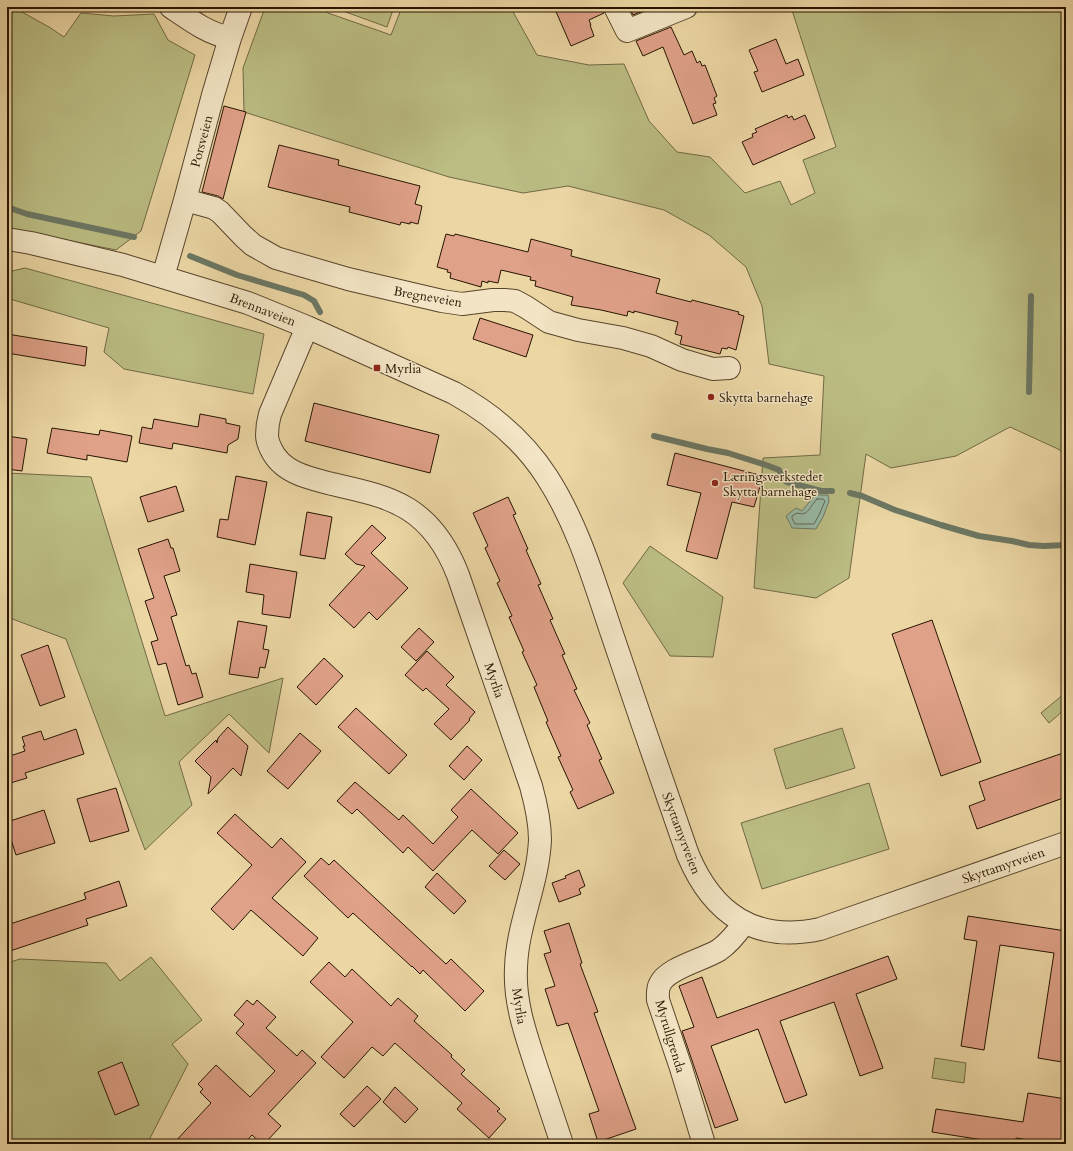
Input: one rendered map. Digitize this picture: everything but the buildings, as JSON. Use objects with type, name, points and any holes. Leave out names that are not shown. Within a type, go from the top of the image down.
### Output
[{"type":"street","points":[[171,7],[199,27],[230,38]]},
{"type":"street","name":"Porsveien","points":[[163,277],[213,95],[241,7]]},
{"type":"street","points":[[615,7],[627,31],[686,7]]},
{"type":"street","name":"Bregneveien","points":[[185,200],[214,208],[220,212],[253,245],[276,258],[348,279],[442,301],[462,304],[493,300],[515,302],[526,307],[549,322],[578,330],[623,338],[651,346],[682,360],[713,369],[729,368]]},
{"type":"street","name":"Brennaveien","points":[[7,239],[75,253],[123,265],[248,303],[308,326],[441,387],[468,401],[501,424]]},
{"type":"street","name":"Myrlia","points":[[308,326],[270,414],[267,425],[267,435],[271,449],[283,465],[296,473],[371,494],[408,509],[425,522],[441,541],[454,564],[532,786],[538,817],[540,840],[536,870],[517,949],[516,987],[524,1030],[562,1144]]},
{"type":"street","name":"Skyttamyrveien","points":[[501,424],[520,442],[538,464],[569,516],[593,578],[693,868],[704,887],[717,902],[735,918],[744,923],[771,932],[795,933],[820,929],[1066,843]]},
{"type":"street","name":"Myrullgrenda","points":[[704,1144],[681,1068],[658,1000],[659,985],[675,970],[711,955],[720,949],[730,941],[744,923]]},
{"type":"green space","points":[[7,7],[13,7],[64,37],[81,13],[114,16],[154,14],[168,40],[195,55],[141,231],[116,250],[7,228]]},
{"type":"green space","points":[[269,7],[322,7],[328,13],[391,35],[402,7],[509,7],[537,55],[589,65],[624,64],[649,121],[677,152],[710,157],[745,193],[780,181],[791,205],[815,193],[803,160],[836,147],[791,7],[1066,7],[1066,455],[1058,449],[1010,427],[956,456],[891,468],[866,454],[849,578],[816,598],[754,588],[763,458],[820,455],[824,376],[769,364],[762,306],[746,267],[709,235],[664,210],[568,186],[523,193],[449,177],[244,112],[243,68],[263,13]]},
{"type":"green space","points":[[332,7],[394,7],[387,27]]},
{"type":"green space","points":[[25,268],[264,334],[253,394],[124,369],[104,352],[109,328],[10,299],[7,286],[8,272]]},
{"type":"green space","points":[[7,473],[91,477],[165,716],[283,678],[269,753],[229,714],[179,762],[192,805],[145,850],[66,639],[7,617]]},
{"type":"green space","points":[[650,546],[723,597],[713,657],[670,656],[623,583]]},
{"type":"green space","points":[[1064,694],[1066,696],[1066,701],[1064,709],[1049,723],[1041,713]]},
{"type":"green space","points":[[842,728],[855,768],[786,789],[774,749]]},
{"type":"green space","points":[[869,783],[889,849],[762,889],[741,823]]},
{"type":"green space","points":[[151,957],[202,1020],[172,1044],[188,1064],[147,1144],[7,1144],[7,963],[20,959],[106,963],[120,981]]},
{"type":"green space","points":[[935,1058],[966,1063],[964,1083],[932,1078]]},
{"type":"water","points":[[815,495],[828,495],[829,501],[823,517],[816,529],[792,528],[786,516],[796,508],[802,511]]},
{"type":"waterway","points":[[7,207],[27,214],[134,237]]},
{"type":"waterway","points":[[190,256],[237,275],[304,295],[314,301],[320,312]]},
{"type":"waterway","points":[[1029,392],[1031,296]]},
{"type":"waterway","points":[[654,436],[728,453],[779,470],[784,480],[787,482],[821,491],[832,491]]},
{"type":"waterway","points":[[850,493],[862,496],[895,510],[979,536],[1029,545],[1066,545]]},
{"type":"place","name":"Myrlia","points":[[377,368]]},
{"type":"place","name":"Skytta barnehage","points":[[711,397]]},
{"type":"place","name":"Læringsverkstedet Skytta barnehage","points":[[715,483]]}]
